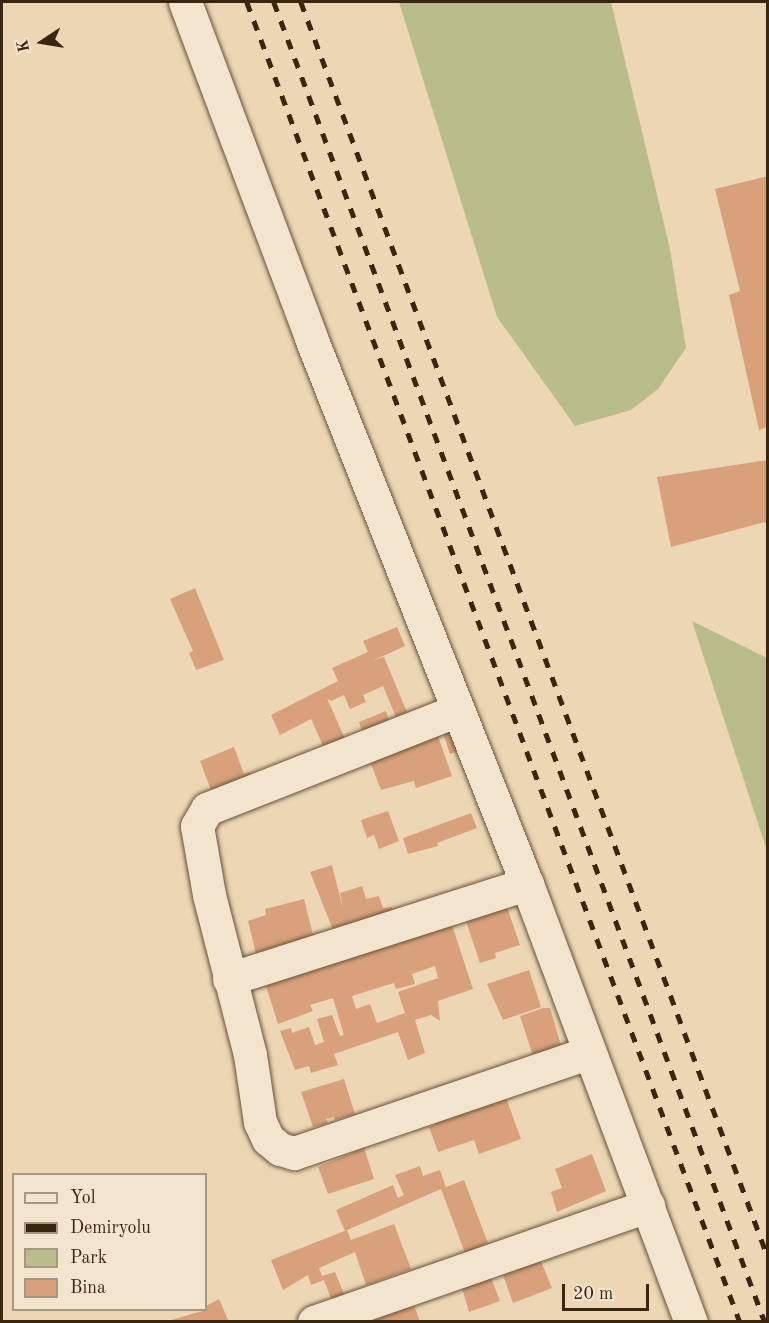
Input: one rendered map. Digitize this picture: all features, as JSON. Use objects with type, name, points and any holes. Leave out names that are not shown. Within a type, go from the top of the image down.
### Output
[{"type":"street","points":[[185,2],[307,327],[527,884],[588,1053],[691,1322]]},
{"type":"street","points":[[458,710],[207,809],[197,826],[229,979],[250,1055],[260,1122],[268,1139],[280,1149],[294,1153],[588,1053]]},
{"type":"street","points":[[229,979],[527,884]]},
{"type":"street","points":[[314,1322],[648,1206]]},
{"type":"green space","points":[[399,2],[611,2],[670,249],[686,348],[658,389],[631,410],[575,426],[497,317]]},
{"type":"green space","points":[[692,621],[767,658],[767,851]]},
{"type":"building","points":[[768,176],[768,427],[759,430],[729,295],[740,291],[715,189]]},
{"type":"building","points":[[768,460],[768,528],[765,522],[671,547],[657,477]]},
{"type":"building","points":[[195,588],[224,660],[196,670],[189,653],[193,651],[170,599]]},
{"type":"building","points":[[397,627],[405,646],[372,661],[384,657],[407,712],[396,717],[383,686],[363,695],[366,702],[350,709],[344,695],[331,701],[327,698],[345,739],[324,748],[311,719],[280,735],[271,715],[338,681],[332,668],[368,652],[363,641]]},
{"type":"building","points":[[386,711],[390,723],[363,734],[359,722]]},
{"type":"building","points":[[457,729],[465,749],[450,754],[443,733]]},
{"type":"building","points":[[438,736],[452,776],[416,788],[414,781],[381,790],[369,759]]},
{"type":"building","points":[[234,747],[244,774],[250,772],[253,781],[214,798],[200,761]]},
{"type":"building","points":[[388,811],[399,841],[379,849],[374,835],[367,838],[361,820]]},
{"type":"building","points":[[471,813],[477,828],[437,843],[438,846],[408,854],[403,838]]},
{"type":"building","points":[[332,865],[343,909],[340,893],[362,886],[366,899],[379,896],[383,908],[392,907],[395,920],[335,935],[310,872]]},
{"type":"building","points":[[304,899],[314,939],[257,958],[248,921],[266,915],[265,909]]},
{"type":"building","points":[[507,907],[520,945],[495,953],[496,958],[480,963],[466,921]]},
{"type":"building","points":[[452,925],[473,989],[438,1001],[440,1021],[431,1015],[415,1020],[425,1053],[408,1060],[398,1032],[334,1054],[338,1065],[311,1073],[309,1066],[295,1070],[280,1031],[291,1028],[292,1033],[309,1027],[315,1045],[324,1042],[317,1019],[332,1015],[340,1036],[344,1035],[333,998],[310,1005],[313,1011],[278,1024],[266,986]],"holes":[[[435,966],[438,978],[398,992],[405,1013],[377,1023],[370,1004],[356,1009],[352,996],[394,983],[396,989],[415,984],[412,974]]]},
{"type":"building","points":[[529,970],[541,1007],[503,1020],[487,984]]},
{"type":"building","points":[[543,1008],[550,1008],[562,1049],[534,1059],[520,1016]]},
{"type":"building","points":[[344,1079],[355,1114],[335,1120],[334,1117],[326,1119],[328,1123],[313,1127],[301,1092]]},
{"type":"building","points":[[505,1095],[521,1139],[479,1154],[474,1140],[438,1152],[429,1127],[436,1125],[435,1121]]},
{"type":"building","points":[[364,1148],[374,1179],[328,1194],[318,1167]]},
{"type":"building","points":[[592,1154],[606,1191],[557,1212],[551,1192],[562,1188],[555,1169]]},
{"type":"building","points":[[420,1166],[423,1176],[440,1170],[446,1187],[464,1180],[488,1243],[465,1253],[441,1189],[345,1231],[336,1210],[393,1185],[398,1198],[404,1195],[395,1175]]},
{"type":"building","points":[[394,1224],[411,1269],[366,1285],[355,1252],[319,1268],[322,1276],[335,1272],[345,1296],[332,1301],[324,1280],[311,1285],[308,1275],[283,1290],[271,1260],[347,1230],[351,1240]]},
{"type":"building","points":[[538,1254],[552,1288],[513,1303],[501,1269]]},
{"type":"building","points":[[490,1275],[500,1301],[469,1312],[461,1285]]},
{"type":"building","points":[[219,1299],[229,1322],[164,1322],[207,1311],[207,1305]]},
{"type":"building","points":[[413,1302],[420,1322],[364,1322]]},
{"type":"railway","points":[[247,2],[740,1322]]},
{"type":"railway","points":[[274,2],[765,1322]]},
{"type":"railway","points":[[301,2],[768,1257]]}]
